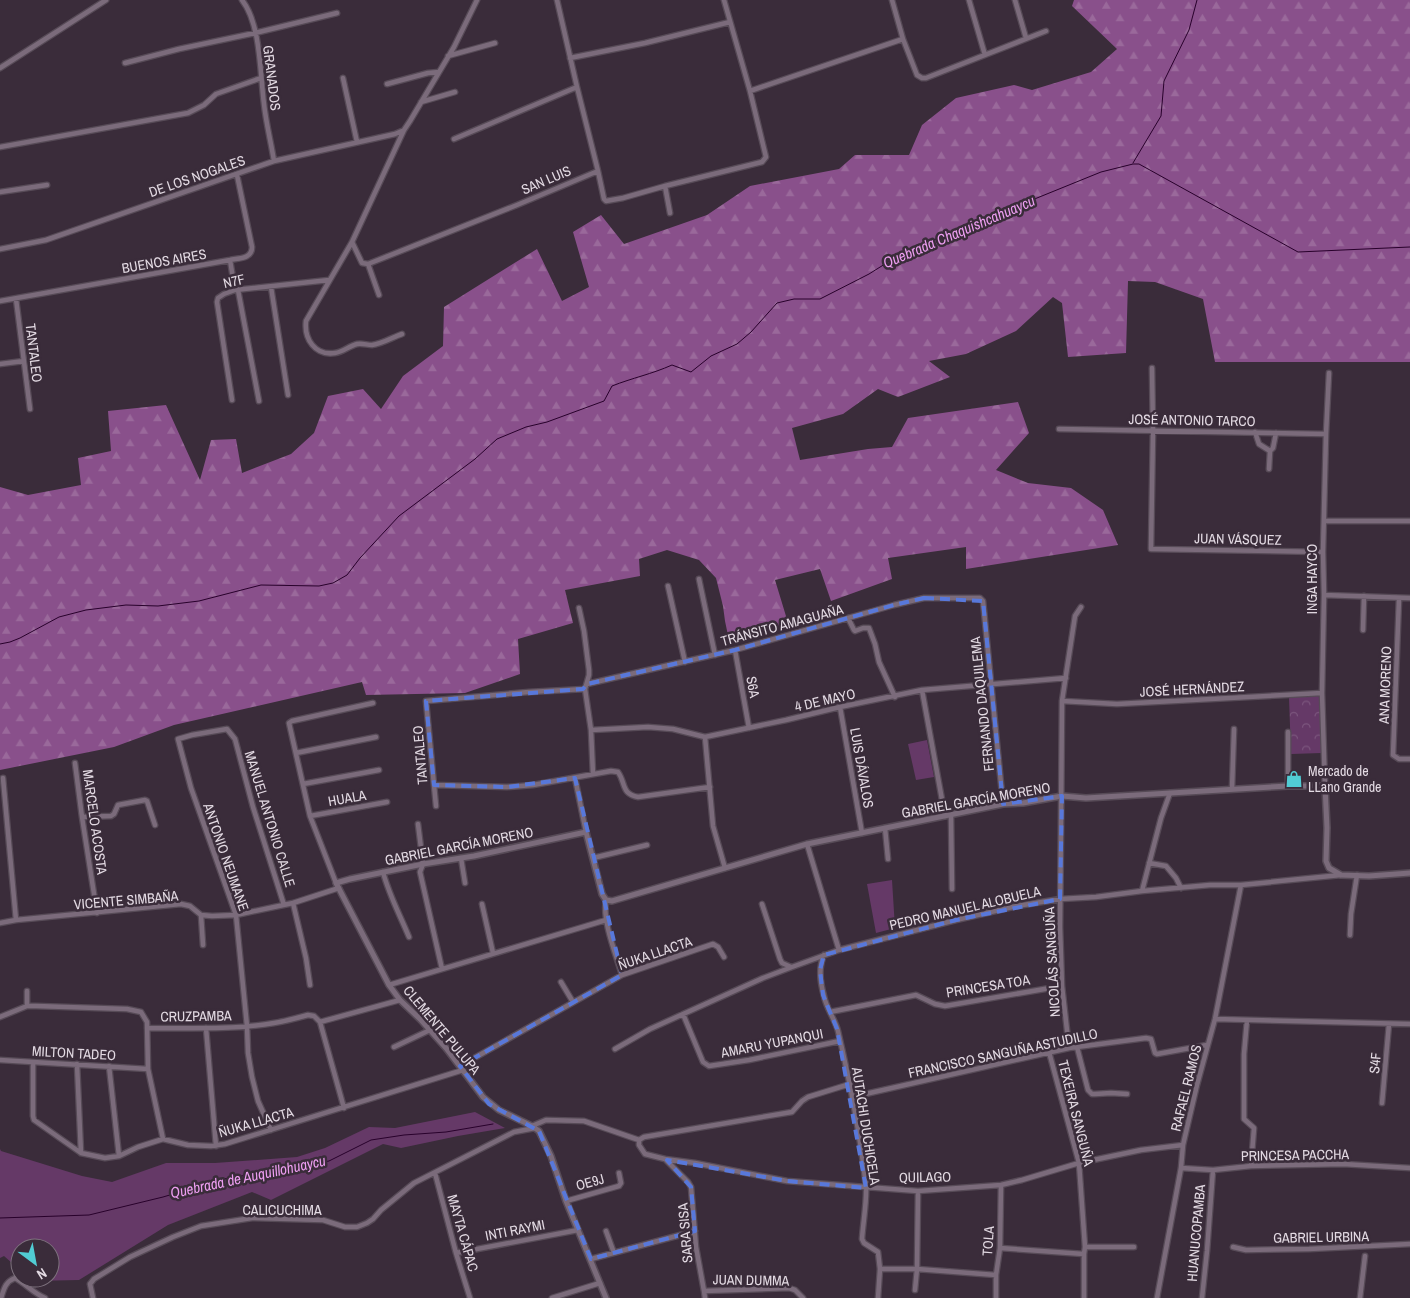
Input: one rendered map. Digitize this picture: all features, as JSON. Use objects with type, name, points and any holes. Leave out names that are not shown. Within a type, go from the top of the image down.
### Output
[{"type":"street","points":[[0,68],[106,0]]},
{"type":"street","name":"GRANADOS","points":[[242,0],[250,11],[255,33],[264,105],[274,161]]},
{"type":"street","points":[[402,334],[375,344],[362,343],[334,353],[319,351],[307,338],[305,329],[306,321],[352,242],[404,130],[460,36],[477,0]]},
{"type":"street","points":[[557,0],[606,202],[764,160],[766,152],[724,0]]},
{"type":"street","points":[[892,0],[917,75],[922,78],[1046,31]]},
{"type":"street","points":[[969,0],[984,55]]},
{"type":"street","points":[[1015,0],[1026,38]]},
{"type":"street","points":[[125,63],[337,13]]},
{"type":"street","points":[[570,58],[645,43],[730,22]]},
{"type":"street","points":[[750,91],[904,39]]},
{"type":"street","points":[[448,56],[495,43]]},
{"type":"street","points":[[387,84],[439,72]]},
{"type":"street","points":[[0,146],[188,113],[204,105],[216,94],[262,78]]},
{"type":"street","points":[[343,78],[357,142]]},
{"type":"street","points":[[454,138],[577,87]]},
{"type":"street","points":[[421,102],[455,92]]},
{"type":"street","name":"DE LOS NOGALES","points":[[0,249],[46,240],[274,161],[395,134],[404,130]]},
{"type":"street","name":"SAN LUIS","points":[[368,264],[598,171]]},
{"type":"street","name":"BUENOS AIRES","points":[[0,301],[230,260],[251,254],[252,249],[238,174]]},
{"type":"street","points":[[0,192],[47,184]]},
{"type":"street","points":[[665,186],[670,213]]},
{"type":"street","points":[[352,242],[362,263],[368,264],[379,295]]},
{"type":"street","points":[[230,260],[259,401]]},
{"type":"street","name":"N7F","points":[[232,400],[217,302],[219,297],[237,290],[329,280]]},
{"type":"street","points":[[272,287],[288,395]]},
{"type":"street","name":"TANTALEO","points":[[16,299],[30,408]]},
{"type":"street","points":[[0,364],[24,361]]},
{"type":"street","points":[[1152,368],[1153,431]]},
{"type":"street","name":"INGA HAYCO","points":[[1325,786],[1322,693],[1323,552],[1329,373]]},
{"type":"street","name":"JOSÉ ANTONIO TARCO","points":[[1059,429],[1326,434]]},
{"type":"street","name":"JUAN VÁSQUEZ","points":[[1153,431],[1151,549],[1323,552]]},
{"type":"street","points":[[1255,432],[1259,444],[1270,451]]},
{"type":"street","points":[[1269,469],[1270,451],[1273,448],[1276,433]]},
{"type":"street","points":[[1324,521],[1410,521]]},
{"type":"street","points":[[699,579],[715,655]]},
{"type":"street","points":[[668,586],[685,662]]},
{"type":"street","points":[[1324,595],[1410,598]]},
{"type":"street","points":[[1363,630],[1364,596]]},
{"type":"street","name":"TRÁNSITO AMAGUAÑA","points":[[426,701],[586,687],[735,650],[924,598],[980,598],[982,601]]},
{"type":"street","name":"ANA MORENO","points":[[1399,599],[1394,755],[1399,760],[1410,759]]},
{"type":"street","name":"FERNANDO DAQUILEMA","points":[[982,601],[1003,804]]},
{"type":"street","name":"NICOLÁS SANGUÑA","points":[[1069,1048],[1062,986],[1060,899],[1062,701],[1075,616],[1081,607]]},
{"type":"street","points":[[579,608],[589,670],[586,687],[591,730],[593,774]]},
{"type":"street","points":[[848,618],[855,631],[869,628],[875,644],[878,662],[894,697]]},
{"type":"street","name":"S6A","points":[[735,650],[749,728]]},
{"type":"street","name":"4 DE MAYO","points":[[591,730],[648,727],[673,729],[705,737],[922,690],[1066,678]]},
{"type":"street","points":[[922,690],[948,815],[952,889]]},
{"type":"street","name":"JOSÉ HERNÁNDEZ","points":[[1062,701],[1118,704],[1322,693]]},
{"type":"street","name":"TANTALEO","points":[[426,701],[436,806]]},
{"type":"street","name":"CLEMENTE PULUPA","points":[[373,703],[289,723],[310,816],[338,886],[389,985],[400,1000],[430,1030],[490,1104],[512,1118],[534,1127]]},
{"type":"street","name":"LUIS DÁVALOS","points":[[840,707],[862,833]]},
{"type":"street","name":"MANUEL ANTONIO CALLE","points":[[178,739],[192,734],[227,728],[235,739],[253,806],[284,905]]},
{"type":"street","points":[[1232,789],[1234,729]]},
{"type":"street","points":[[1288,732],[1288,786]]},
{"type":"street","points":[[296,753],[376,737]]},
{"type":"street","points":[[705,737],[713,826],[725,868]]},
{"type":"street","name":"ANTONIO NEUMANE","points":[[178,739],[191,788],[236,914],[248,1053],[258,1101],[271,1130]]},
{"type":"street","name":"MARCELO ACOSTA","points":[[76,763],[82,817],[98,914]]},
{"type":"street","points":[[303,784],[379,770]]},
{"type":"street","points":[[434,785],[508,787],[534,785],[611,771],[618,772],[622,777],[627,793],[630,796],[638,797],[710,787]]},
{"type":"street","points":[[3,778],[16,920]]},
{"type":"street","points":[[575,778],[586,832],[602,894],[606,900],[606,920],[622,975]]},
{"type":"street","name":"GABRIEL GARCÍA MORENO","points":[[606,900],[618,900],[807,844],[1003,804],[1023,803],[1062,796],[1086,798],[1288,786],[1325,786]]},
{"type":"street","points":[[1325,786],[1327,865],[1329,868],[1341,875],[1410,873]]},
{"type":"street","points":[[1142,891],[1161,818],[1170,793]]},
{"type":"street","points":[[82,817],[111,816],[118,805],[145,800],[148,801],[155,825]]},
{"type":"street","name":"HUALA","points":[[310,816],[387,802]]},
{"type":"street","points":[[418,824],[423,864],[420,872],[442,969]]},
{"type":"street","points":[[885,828],[888,859]]},
{"type":"street","name":"GABRIEL GARCÍA MORENO","points":[[338,886],[350,879],[586,832]]},
{"type":"street","points":[[807,844],[838,950]]},
{"type":"street","points":[[593,858],[646,845]]},
{"type":"street","points":[[460,858],[465,882]]},
{"type":"street","points":[[1149,863],[1166,866],[1176,878],[1181,888]]},
{"type":"street","points":[[383,872],[388,891],[409,937]]},
{"type":"street","name":"PEDRO MANUEL ALOBUELA","points":[[615,1049],[650,1029],[792,967],[838,950],[964,918],[1060,899],[1341,875]]},
{"type":"street","points":[[1350,935],[1357,875]]},
{"type":"street","name":"RAFAEL RAMOS","points":[[1157,1298],[1181,1168],[1183,1145],[1215,1019],[1241,885]]},
{"type":"street","name":"VICENTE SIMBAÑA","points":[[0,923],[181,904],[190,906],[201,915],[236,914],[293,903],[338,886]]},
{"type":"street","points":[[293,903],[306,958],[310,985]]},
{"type":"street","points":[[482,904],[493,953]]},
{"type":"street","points":[[762,904],[780,959],[782,963],[792,967]]},
{"type":"street","points":[[201,915],[203,945]]},
{"type":"street","points":[[389,985],[606,920]]},
{"type":"street","name":"ÑUKA LLACTA","points":[[163,1139],[188,1145],[216,1146],[344,1108],[461,1068],[622,975],[713,944],[718,947],[724,956]]},
{"type":"street","name":"AUTACHI DUCHICELA","points":[[824,955],[820,970],[823,996],[838,1029],[850,1084],[866,1188],[862,1239],[864,1243],[878,1252],[880,1269],[878,1298]]},
{"type":"street","points":[[561,982],[573,1002]]},
{"type":"street","name":"PRINCESA TOA","points":[[830,1012],[916,996],[945,1006],[1062,986]]},
{"type":"street","points":[[27,990],[27,1006]]},
{"type":"street","name":"CRUZPAMBA","points":[[0,1017],[27,1006],[127,1009],[142,1012],[147,1028],[206,1028],[273,1023],[308,1015],[314,1016],[320,1022],[400,1000]]},
{"type":"street","name":"AMARU YUPANQUI","points":[[683,1014],[703,1062],[709,1066],[749,1060],[840,1041]]},
{"type":"street","points":[[1215,1019],[1410,1024]]},
{"type":"street","points":[[1247,1020],[1244,1054],[1244,1119],[1254,1128],[1251,1166]]},
{"type":"street","points":[[320,1022],[344,1108]]},
{"type":"street","name":"S4F","points":[[1382,1104],[1390,1024]]},
{"type":"street","points":[[33,1062],[32,1116],[34,1120],[81,1153],[105,1158],[119,1156],[138,1147],[163,1139],[148,1069],[147,1028]]},
{"type":"street","points":[[206,1028],[216,1146]]},
{"type":"street","points":[[394,1047],[430,1030]]},
{"type":"street","name":"FRANCISCO SANGUÑA ASTUDILLO","points":[[852,1097],[1069,1048],[1146,1038],[1151,1039],[1155,1053],[1160,1054],[1208,1045]]},
{"type":"street","points":[[1077,1047],[1088,1090],[1092,1094],[1111,1092],[1127,1094]]},
{"type":"street","name":"TEXEIRA SANGUÑA","points":[[1049,1052],[1079,1163],[1085,1247],[1084,1298]]},
{"type":"street","name":"MILTON TADEO","points":[[0,1060],[148,1069]]},
{"type":"street","points":[[78,1064],[81,1153]]},
{"type":"street","points":[[108,1066],[119,1156]]},
{"type":"street","points":[[639,1140],[644,1137],[792,1112],[808,1097],[850,1084]]},
{"type":"street","name":"CALICUCHIMA","points":[[92,1298],[90,1284],[94,1279],[130,1257],[201,1226],[252,1218],[324,1220],[346,1227],[357,1227],[374,1219],[381,1210],[414,1183],[514,1132],[534,1127],[546,1120],[584,1121],[639,1140]]},
{"type":"street","points":[[534,1127],[539,1132],[551,1156],[566,1200],[606,1298]]},
{"type":"street","name":"SARA SISA","points":[[639,1140],[639,1145],[645,1154],[665,1159],[691,1187],[696,1247],[704,1291]]},
{"type":"street","name":"QUILAGO","points":[[665,1159],[787,1181],[918,1191],[1002,1185],[1079,1163],[1141,1150],[1183,1145]]},
{"type":"street","name":"PRINCESA PACCHA","points":[[1181,1168],[1213,1170],[1251,1166],[1343,1164],[1410,1168]]},
{"type":"street","name":"HUANUCOPAMBA","points":[[1202,1298],[1213,1170]]},
{"type":"street","name":"MAYTA CÁPAC","points":[[435,1173],[470,1298]]},
{"type":"street","name":"OE9J","points":[[566,1200],[619,1186],[621,1183],[619,1173]]},
{"type":"street","name":"TOLA","points":[[996,1298],[1002,1185]]},
{"type":"street","points":[[915,1290],[918,1191]]},
{"type":"street","name":"INTI RAYMI","points":[[456,1253],[578,1230]]},
{"type":"street","points":[[606,1231],[614,1252]]},
{"type":"street","points":[[591,1259],[695,1231]]},
{"type":"street","name":"GABRIEL URBINA","points":[[1233,1247],[1246,1250],[1309,1249],[1410,1244]]},
{"type":"street","points":[[1085,1247],[1134,1247]]},
{"type":"street","points":[[1000,1248],[1084,1254]]},
{"type":"street","points":[[1360,1298],[1365,1256]]},
{"type":"street","points":[[880,1269],[996,1275]]},
{"type":"street","points":[[1,1298],[6,1284],[15,1278],[37,1295],[44,1298]]},
{"type":"street","points":[[552,1298],[600,1283]]},
{"type":"street","name":"JUAN DUMMA","points":[[705,1298],[704,1291],[789,1288],[795,1290],[803,1298]]},
{"type":"highlighted area","points":[[924,598],[983,601],[1003,804],[1062,796],[1060,899],[956,920],[824,955],[820,970],[823,995],[837,1029],[866,1188],[787,1181],[667,1160],[691,1187],[695,1231],[591,1259],[539,1131],[489,1104],[460,1066],[622,975],[575,778],[507,787],[434,785],[426,701],[583,689],[587,684],[735,650]]},
{"type":"green space","points":[[1074,0],[1410,0],[1410,362],[1215,362],[1203,299],[1155,282],[1128,281],[1126,353],[1068,357],[1062,303],[1053,297],[1016,331],[966,354],[929,361],[950,377],[898,397],[878,389],[843,414],[792,428],[800,460],[892,447],[908,418],[1018,402],[1029,433],[996,470],[1028,483],[1071,488],[1103,510],[1118,545],[966,569],[966,547],[888,558],[892,579],[831,601],[820,569],[775,580],[789,626],[730,645],[716,578],[699,560],[667,550],[639,559],[640,576],[565,590],[573,623],[518,639],[520,674],[465,693],[366,695],[362,682],[174,725],[114,747],[0,770],[0,487],[28,495],[81,485],[78,458],[111,451],[108,411],[166,405],[200,480],[211,440],[236,439],[242,473],[291,454],[314,433],[328,396],[363,389],[381,409],[403,376],[443,346],[444,307],[537,249],[562,301],[589,287],[573,232],[601,215],[624,244],[707,215],[750,186],[839,169],[855,155],[909,155],[922,125],[956,98],[1014,85],[1032,90],[1091,72],[1117,49],[1072,6]]},
{"type":"green space","points":[[1320,695],[1321,753],[1291,754],[1289,697]]},
{"type":"green space","points":[[927,740],[934,777],[916,780],[908,744]]},
{"type":"green space","points":[[892,880],[895,928],[876,933],[867,884]]},
{"type":"green space","points":[[475,1112],[505,1128],[401,1148],[383,1144],[271,1200],[252,1192],[168,1225],[79,1280],[60,1280],[60,1238],[10,1238],[10,1261],[4,1256],[0,1258],[0,1149],[1,1151],[82,1176],[112,1182],[166,1163],[215,1163],[297,1157],[325,1148],[369,1127],[395,1128]]},
{"type":"waterway","points":[[1133,163],[1161,116],[1164,81],[1189,30],[1197,0]]},
{"type":"waterway","name":"Quebrada Chaquishcahuaycu","points":[[0,644],[20,638],[59,617],[86,610],[126,605],[158,606],[199,601],[261,585],[319,586],[333,583],[347,575],[399,516],[475,459],[497,439],[526,427],[547,422],[604,401],[612,386],[672,365],[691,372],[711,356],[737,344],[751,332],[777,303],[794,299],[820,299],[869,274],[904,252],[1101,172],[1139,164],[1298,252],[1410,247]]},
{"type":"waterway","name":"Quebrada de Auquillohuaycu","points":[[0,1218],[89,1215],[163,1197],[224,1179],[329,1161],[371,1140],[446,1132],[493,1124]]},
{"type":"place","name":"Mercado de LLano Grande","points":[[1294,779]]}]
